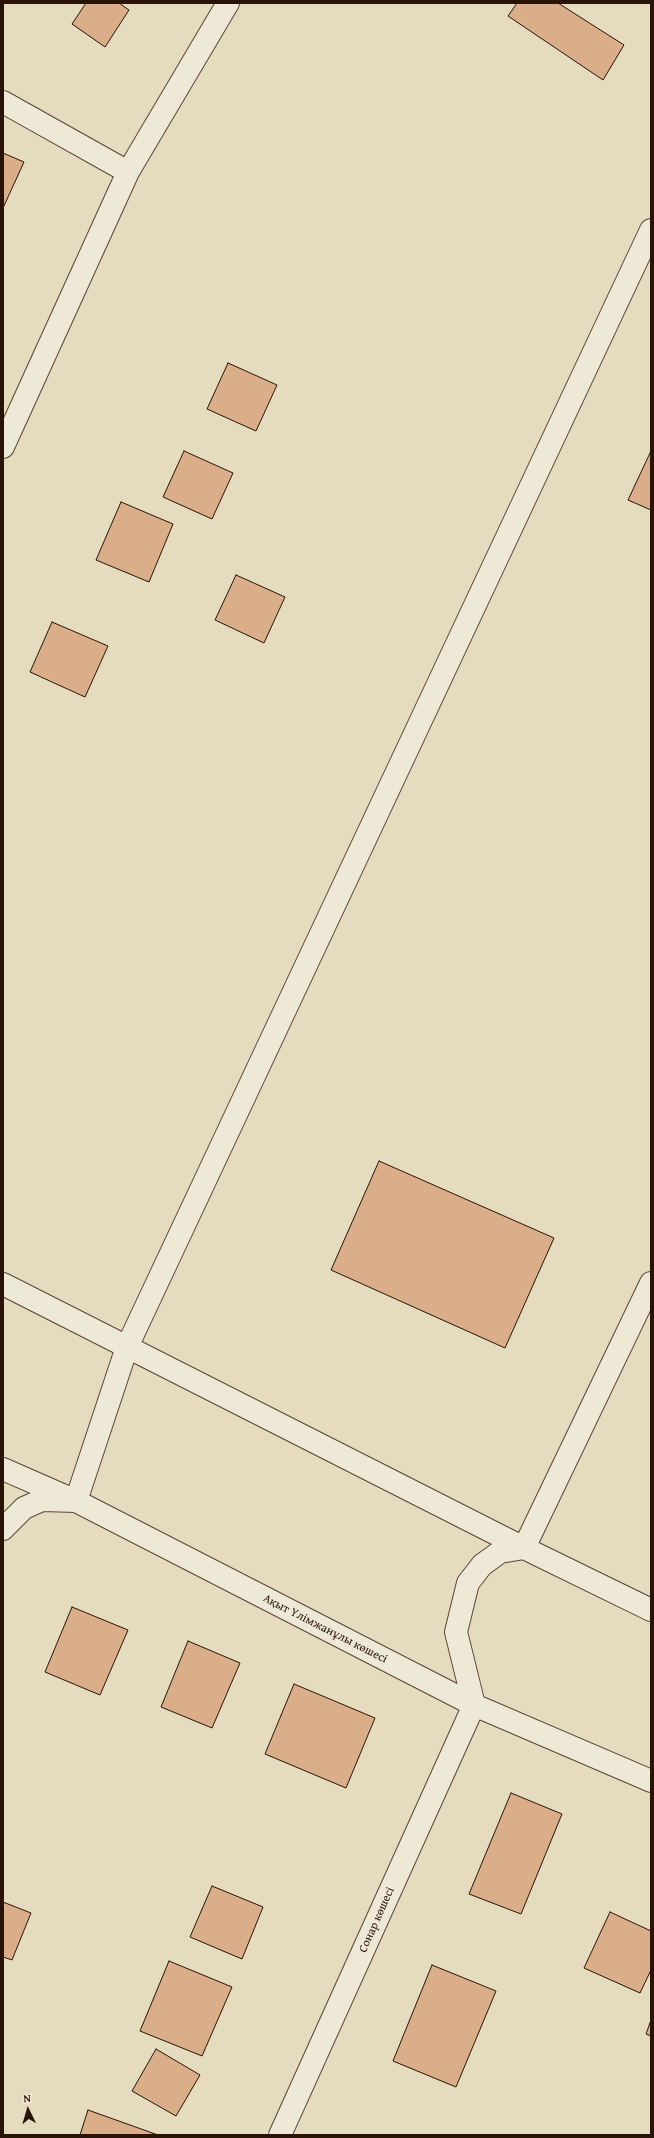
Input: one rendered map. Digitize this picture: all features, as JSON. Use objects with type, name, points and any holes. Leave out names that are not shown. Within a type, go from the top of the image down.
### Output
[{"type":"street","points":[[3,447],[128,172],[228,3]]},
{"type":"street","points":[[3,102],[128,172]]},
{"type":"street","points":[[3,1529],[24,1508],[42,1500],[76,1501],[126,1347],[651,230]]},
{"type":"street","points":[[524,1548],[651,1283]]},
{"type":"street","points":[[3,1284],[524,1548],[651,1610]]},
{"type":"street","name":"Ақыт Үлімжанұлы көшесі","points":[[3,1469],[76,1501],[474,1705],[529,1730],[651,1781]]},
{"type":"street","points":[[474,1705],[456,1632],[468,1583],[482,1565],[500,1552],[524,1548]]},
{"type":"street","name":"Сонар көшесі","points":[[280,2135],[474,1705]]},
{"type":"building","points":[[86,3],[119,3],[129,10],[105,47],[72,24]]},
{"type":"building","points":[[517,3],[558,3],[624,45],[603,80],[508,16]]},
{"type":"building","points":[[3,153],[24,162],[3,208]]},
{"type":"building","points":[[228,363],[277,385],[256,431],[207,409]]},
{"type":"building","points":[[184,451],[233,473],[212,519],[163,497]]},
{"type":"building","points":[[650,453],[651,454],[651,510],[628,500]]},
{"type":"building","points":[[121,502],[173,524],[149,582],[96,560]]},
{"type":"building","points":[[236,575],[285,597],[264,643],[215,620]]},
{"type":"building","points":[[52,622],[108,646],[85,697],[30,672]]},
{"type":"building","points":[[379,1161],[554,1238],[505,1348],[331,1270]]},
{"type":"building","points":[[72,1607],[128,1630],[100,1695],[45,1672]]},
{"type":"building","points":[[188,1641],[240,1663],[212,1728],[161,1707]]},
{"type":"building","points":[[294,1684],[375,1718],[346,1788],[265,1754]]},
{"type":"building","points":[[511,1793],[562,1814],[521,1914],[469,1894]]},
{"type":"building","points":[[212,1886],[263,1907],[242,1959],[190,1937]]},
{"type":"building","points":[[3,1902],[31,1913],[12,1960],[3,1957]]},
{"type":"building","points":[[610,1912],[651,1931],[651,1970],[640,1993],[584,1968]]},
{"type":"building","points":[[169,1961],[232,1987],[202,2056],[140,2031]]},
{"type":"building","points":[[432,1965],[496,1991],[456,2087],[393,2061]]},
{"type":"building","points":[[651,2020],[651,2036],[646,2034]]},
{"type":"building","points":[[156,2049],[200,2075],[176,2116],[132,2091]]},
{"type":"building","points":[[88,2110],[158,2135],[80,2135]]}]
